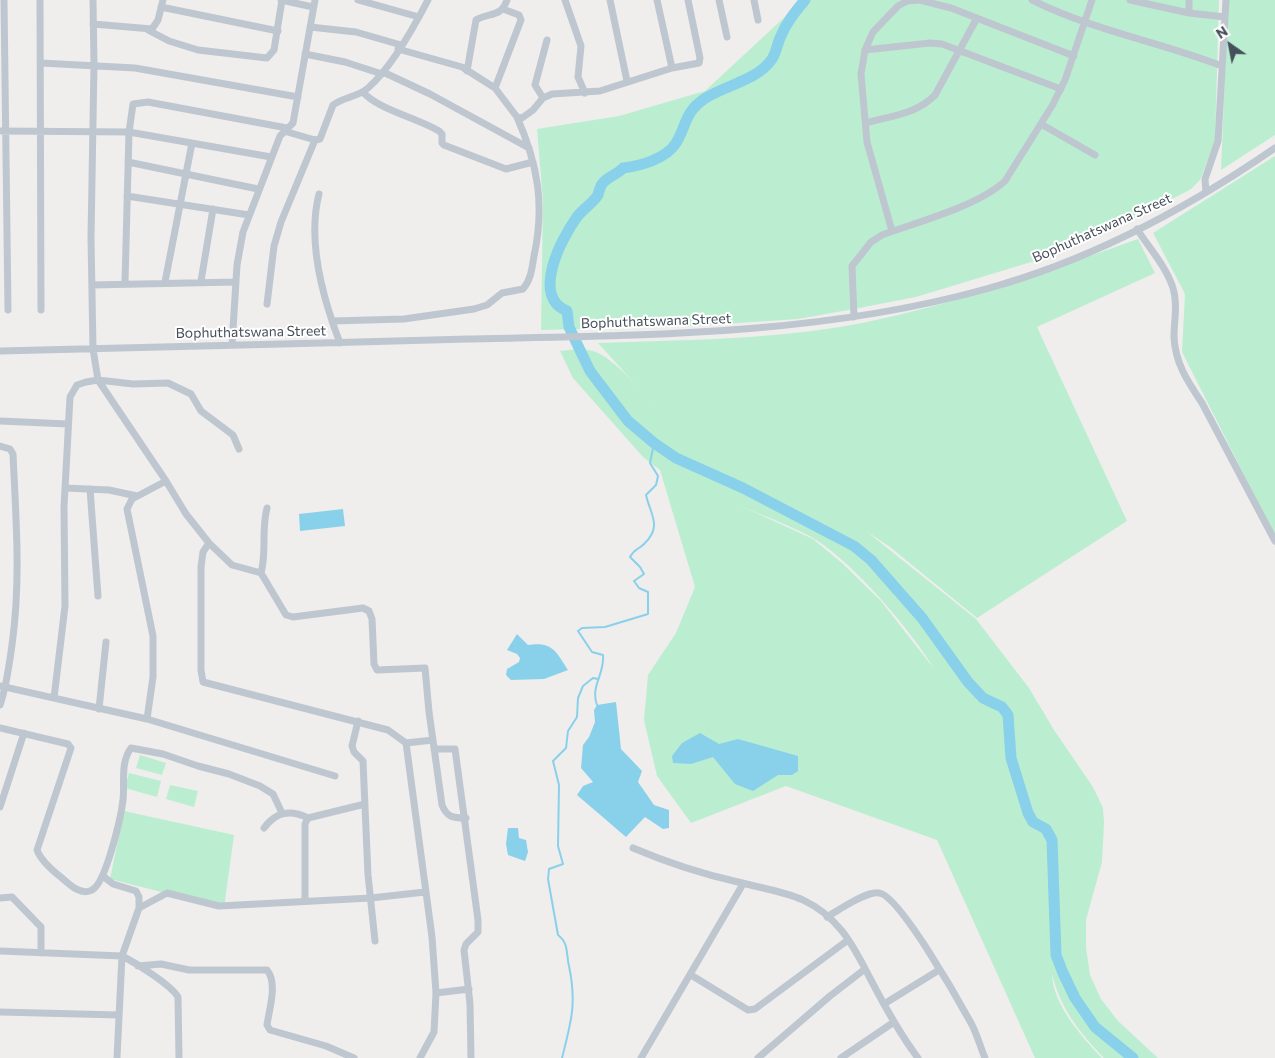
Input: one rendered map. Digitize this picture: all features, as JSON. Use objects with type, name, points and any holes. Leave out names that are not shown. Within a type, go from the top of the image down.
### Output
[{"type":"street","points":[[4,0],[3,132],[8,310]]},
{"type":"street","points":[[40,0],[41,310]]},
{"type":"street","points":[[92,0],[94,64],[93,349],[98,380],[186,514],[209,543],[232,565],[260,573],[274,592],[281,611],[293,617],[363,608],[369,611],[372,618],[374,664],[377,670],[425,668],[442,805],[446,814],[454,818],[466,818]]},
{"type":"street","points":[[154,0],[278,31]]},
{"type":"street","points":[[93,24],[148,30],[169,42],[198,50],[222,51],[262,58],[272,54],[278,31],[282,0],[314,4],[293,123],[285,130],[271,157],[249,215],[239,251],[232,345]]},
{"type":"street","points":[[358,0],[377,2],[419,16]]},
{"type":"street","points":[[267,304],[274,246],[281,222],[315,140],[323,135],[333,106],[363,92],[382,73],[428,0]]},
{"type":"street","points":[[467,70],[476,20],[496,15],[503,9],[508,0]]},
{"type":"street","points":[[565,0],[581,46],[578,77],[585,93]]},
{"type":"street","points":[[610,0],[627,81]]},
{"type":"street","points":[[657,0],[672,68]]},
{"type":"street","points":[[517,117],[525,117],[543,98],[552,94],[585,93],[609,89],[627,81],[700,62],[688,0]]},
{"type":"street","points":[[719,0],[727,37]]},
{"type":"street","points":[[754,0],[758,20]]},
{"type":"street","points":[[892,231],[867,142],[861,74],[865,50],[873,32],[898,6],[909,0],[920,0],[977,18],[1074,56]]},
{"type":"street","points":[[1032,0],[1058,13],[1184,52],[1222,66]]},
{"type":"street","points":[[854,317],[852,266],[858,255],[871,242],[892,231],[971,202],[998,188],[1005,181],[1061,89],[1092,0]]},
{"type":"street","points":[[1130,0],[1189,13],[1225,18]]},
{"type":"street","points":[[1189,0],[1189,13]]},
{"type":"street","points":[[1206,192],[1205,179],[1218,141],[1226,0]]},
{"type":"street","points":[[148,30],[156,26],[162,3]]},
{"type":"street","points":[[495,88],[521,20],[519,15],[503,9]]},
{"type":"street","points":[[866,122],[911,111],[926,104],[934,95],[977,18]]},
{"type":"street","points":[[310,27],[356,32],[462,67],[495,88],[517,117],[529,148],[540,191],[540,222],[532,270],[523,289],[502,293],[487,305],[474,309],[404,319],[332,321]]},
{"type":"street","points":[[543,98],[535,86],[547,40]]},
{"type":"street","points":[[865,50],[930,43],[942,44],[1061,89]]},
{"type":"street","points":[[305,54],[344,62],[382,73],[430,94],[529,148]]},
{"type":"street","points":[[41,63],[94,64],[136,68],[298,97]]},
{"type":"street","points":[[363,92],[377,104],[439,130],[442,134],[443,144],[497,167],[510,169],[533,162]]},
{"type":"street","points":[[125,282],[129,132],[131,107],[135,102],[142,101],[285,130],[315,140]]},
{"type":"street","points":[[1041,124],[1095,155]]},
{"type":"street","points":[[3,132],[129,132],[271,157]]},
{"type":"street","points":[[165,282],[192,143]]},
{"type":"street","name":"Bophuthatswana Street","points":[[0,350],[604,336],[771,328],[854,317],[989,288],[1050,268],[1137,230],[1206,192],[1275,148]]},
{"type":"street","points":[[128,162],[258,189]]},
{"type":"street","points":[[319,194],[316,216],[319,271],[332,321],[340,343]]},
{"type":"street","points":[[127,196],[249,215]]},
{"type":"street","points":[[201,281],[213,209]]},
{"type":"street","points":[[1137,230],[1165,270],[1173,288],[1176,299],[1174,338],[1182,372],[1206,411],[1275,541]]},
{"type":"street","points":[[92,285],[125,282],[236,282]]},
{"type":"street","points":[[54,698],[65,606],[65,488],[68,424],[72,390],[86,382],[98,380],[133,384],[168,383],[191,394],[201,411],[227,428],[233,435],[238,449]]},
{"type":"street","points":[[0,421],[17,420],[68,424]]},
{"type":"street","points":[[0,446],[10,449],[14,454],[19,560],[14,625],[0,705]]},
{"type":"street","points":[[147,719],[155,656],[149,612],[127,509],[128,503],[136,496],[166,481]]},
{"type":"street","points":[[65,488],[90,489],[136,496]]},
{"type":"street","points":[[90,489],[98,596]]},
{"type":"street","points":[[260,573],[265,559],[264,520],[267,508]]},
{"type":"street","points":[[209,543],[203,552],[201,567],[200,670],[203,682],[216,687],[388,730],[406,743],[433,740]]},
{"type":"street","points":[[99,709],[106,642]]},
{"type":"street","points":[[3,687],[147,719],[335,776]]},
{"type":"street","points":[[358,721],[352,746],[354,752],[364,761],[365,804],[375,941]]},
{"type":"street","points":[[0,728],[68,744],[71,748],[37,846],[40,856],[70,886],[79,890],[86,892],[93,890],[103,876],[123,802],[126,756],[132,748],[162,754],[229,774],[260,786],[273,794],[282,813]]},
{"type":"street","points":[[0,807],[24,733]]},
{"type":"street","points":[[406,743],[426,892],[436,993],[434,1032],[420,1058]]},
{"type":"street","points":[[434,749],[455,749],[466,818],[478,932],[466,944],[464,950],[471,1058]]},
{"type":"street","points":[[264,828],[270,820],[282,813],[296,812],[308,818],[365,804]]},
{"type":"street","points":[[305,901],[305,824],[308,818]]},
{"type":"street","points":[[633,848],[658,859],[743,884],[793,894],[827,917],[848,940],[894,1022],[918,1058]]},
{"type":"street","points":[[103,876],[113,884],[136,892],[139,897],[139,908],[122,956],[117,1058]]},
{"type":"street","points":[[641,1058],[743,884]]},
{"type":"street","points":[[139,908],[167,893],[219,906],[371,898],[426,892]]},
{"type":"street","points":[[827,917],[866,896],[879,893],[886,896],[913,926],[971,1024],[985,1058]]},
{"type":"street","points":[[0,898],[12,897],[41,927],[41,953]]},
{"type":"street","points":[[691,975],[748,1010],[755,1009],[848,940]]},
{"type":"street","points":[[0,951],[122,956],[172,989],[178,997],[179,1058]]},
{"type":"street","points":[[138,966],[161,964],[189,970],[267,970],[271,975],[272,984],[266,1025],[270,1030],[326,1046],[354,1058]]},
{"type":"street","points":[[758,1058],[837,989],[865,969]]},
{"type":"street","points":[[884,1004],[939,970]]},
{"type":"street","points":[[436,993],[468,989]]},
{"type":"street","points":[[0,1012],[119,1016]]},
{"type":"street","points":[[841,1058],[894,1022]]},
{"type":"green space","points":[[803,0],[1219,0],[1215,141],[1200,180],[1191,189],[1142,215],[1064,252],[916,297],[798,319],[694,326],[541,330],[543,201],[537,129],[619,116],[705,91]]},
{"type":"green space","points":[[1228,0],[1275,0],[1275,135],[1221,170]]},
{"type":"green space","points":[[1275,156],[1275,536],[1182,352],[1185,294],[1153,233]]},
{"type":"green space","points":[[1138,239],[1155,273],[1037,327],[1127,521],[977,618],[890,547],[866,531],[976,619],[1029,688],[1054,730],[1093,787],[1103,808],[1104,823],[1102,862],[1086,920],[1086,947],[1090,975],[1101,999],[1118,1021],[1158,1058],[1104,1058],[1072,1019],[1060,998],[1052,974],[1057,997],[1063,1009],[1102,1058],[1035,1058],[937,840],[786,786],[691,823],[657,776],[644,720],[648,675],[676,633],[695,587],[660,470],[643,457],[573,378],[560,351],[588,350],[597,352],[615,364],[637,387],[598,343],[750,337],[840,327],[916,311],[954,300]],"holes":[[[739,505],[813,538],[846,563],[896,617],[935,670],[881,601],[842,563],[813,539]]]},
{"type":"green space","points":[[140,755],[166,763],[162,775],[136,768]]},
{"type":"green space","points":[[129,773],[161,781],[157,797],[125,788]]},
{"type":"green space","points":[[170,785],[198,791],[194,807],[166,799]]},
{"type":"green space","points":[[124,811],[234,835],[224,908],[110,879]]},
{"type":"water","points":[[343,509],[345,526],[300,531],[299,514]]},
{"type":"water","points":[[517,634],[528,645],[543,645],[553,649],[568,670],[544,679],[511,680],[506,675],[507,669],[519,662],[520,658],[517,654],[507,650]]},
{"type":"water","points":[[616,702],[621,749],[642,771],[638,782],[654,805],[669,810],[669,828],[663,829],[645,817],[626,837],[577,795],[583,786],[593,782],[581,768],[583,745],[589,737],[595,722],[594,710],[597,705]]},
{"type":"water","points":[[700,733],[719,744],[738,739],[798,756],[798,771],[792,775],[778,775],[753,791],[735,784],[713,757],[691,764],[673,763],[672,756],[682,743]]},
{"type":"water","points":[[508,828],[518,828],[519,838],[526,840],[528,852],[525,861],[508,855],[506,844]]},
{"type":"waterway","points":[[805,0],[788,23],[773,57],[766,66],[758,73],[712,94],[698,104],[689,114],[680,137],[672,149],[645,163],[623,168],[602,184],[598,195],[582,211],[570,227],[557,253],[552,267],[551,294],[556,304],[567,311],[569,327],[590,371],[628,421],[654,443],[676,458],[743,488],[854,546],[871,560],[922,618],[968,682],[983,698],[1002,707],[1008,715],[1011,758],[1028,813],[1033,822],[1046,829],[1052,840],[1056,955],[1075,998],[1095,1027],[1133,1058]]},
{"type":"waterway","points":[[597,705],[595,692],[602,668],[603,655],[592,652],[578,631],[582,628],[605,627],[648,614],[648,592],[639,588],[634,581],[644,574],[630,557],[650,538],[653,531],[654,520],[646,495],[656,485],[658,476],[650,463],[654,443]]},
{"type":"waterway","points":[[562,1058],[572,1013],[573,991],[566,949],[562,938],[558,935],[548,879],[549,869],[563,864],[558,846],[559,785],[553,761],[566,748],[568,731],[577,717],[578,698],[583,686],[593,678],[598,679]]}]
